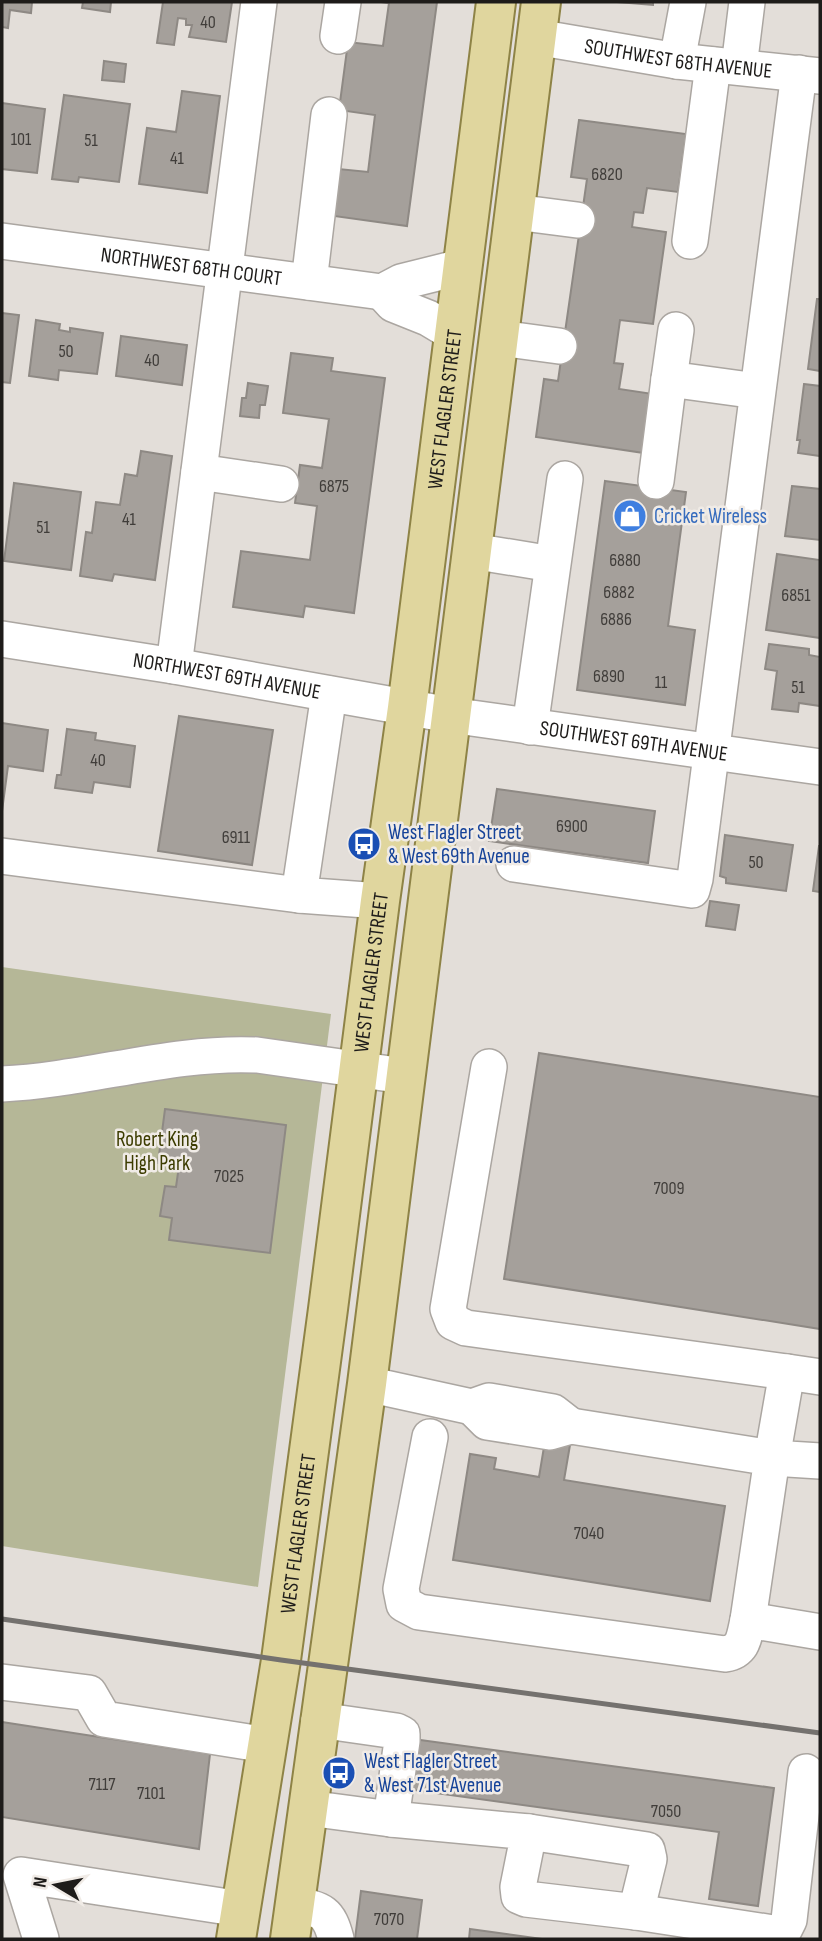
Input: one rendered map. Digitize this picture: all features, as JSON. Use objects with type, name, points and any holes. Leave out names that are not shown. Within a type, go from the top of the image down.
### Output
[{"type":"main road","name":"WEST FLAGLER STREET","points":[[239,1924],[328,1309],[496,2]]},
{"type":"main road","points":[[292,1922],[367,1384],[539,20]]},
{"type":"main road","points":[[328,1309],[375,1316]]},
{"type":"street","points":[[174,666],[259,2]]},
{"type":"street","points":[[338,36],[343,2]]},
{"type":"street","points":[[677,61],[688,2]]},
{"type":"street","points":[[690,241],[726,66],[747,2]]},
{"type":"street","name":"SOUTHWEST 68TH AVENUE","points":[[539,20],[677,61],[810,75]]},
{"type":"street","points":[[514,864],[692,890],[757,391],[810,75]]},
{"type":"street","points":[[309,282],[329,115]]},
{"type":"street","points":[[515,212],[577,220]]},
{"type":"street","name":"NORTHWEST 68TH COURT","points":[[2,241],[382,292],[393,304],[428,318],[453,332]]},
{"type":"street","points":[[382,292],[401,282],[461,267]]},
{"type":"street","points":[[656,481],[676,330]]},
{"type":"street","points":[[499,338],[559,346]]},
{"type":"street","points":[[669,379],[757,391]]},
{"type":"street","points":[[199,472],[281,484]]},
{"type":"street","points":[[530,727],[565,479]]},
{"type":"street","points":[[471,551],[552,564]]},
{"type":"street","name":"NORTHWEST 69TH AVENUE","points":[[2,639],[174,666],[450,715]]},
{"type":"street","points":[[299,895],[329,694]]},
{"type":"street","name":"SOUTHWEST 69TH AVENUE","points":[[450,715],[820,767]]},
{"type":"street","points":[[2,856],[299,895],[380,901]]},
{"type":"street","points":[[2,1084],[54,1080],[201,1056],[235,1054],[404,1076]]},
{"type":"street","points":[[430,1437],[401,1589],[404,1604],[419,1612],[725,1654],[735,1652],[742,1645],[772,1458],[804,1374],[466,1328],[453,1322],[448,1310],[489,1067]]},
{"type":"street","points":[[367,1384],[472,1407],[486,1422],[550,1432],[571,1426],[772,1458],[820,1461]]},
{"type":"street","points":[[748,1620],[820,1632]]},
{"type":"street","points":[[2,1682],[89,1693],[104,1718],[267,1745]]},
{"type":"street","points":[[319,1720],[402,1734],[391,1819]]},
{"type":"street","points":[[529,1832],[518,1886],[519,1896],[526,1899],[636,1912],[773,1933],[784,1930],[789,1920],[806,1772]]},
{"type":"street","points":[[308,1808],[529,1832],[647,1850],[649,1859],[636,1912]]},
{"type":"street","points":[[41,1939],[21,1875],[239,1924]]},
{"type":"street","points":[[292,1922],[314,1908],[332,1921],[336,1939]]},
{"type":"green space","name":"Robert King High Park","points":[[2,967],[331,1014],[258,1587],[2,1546]]},
{"type":"building","points":[[2,2],[32,2],[31,13],[10,10],[8,28],[2,27]]},
{"type":"building","points":[[83,2],[111,2],[110,12],[82,8]]},
{"type":"building","points":[[163,2],[232,2],[226,42],[189,37],[192,25],[186,25],[186,19],[178,18],[174,45],[157,43]]},
{"type":"building","points":[[381,2],[437,2],[407,226],[334,216],[339,169],[368,172],[375,115],[339,110],[348,42],[383,46],[389,3]]},
{"type":"building","points":[[617,2],[653,2],[653,5]]},
{"type":"building","points":[[104,61],[126,64],[124,82],[102,80]]},
{"type":"building","points":[[182,91],[220,96],[207,193],[139,184],[147,128],[176,132]]},
{"type":"building","points":[[64,95],[130,104],[119,182],[79,177],[78,182],[52,179]]},
{"type":"building","points":[[2,103],[45,109],[37,173],[2,169]]},
{"type":"building","points":[[579,120],[686,134],[678,192],[647,188],[643,213],[634,212],[632,227],[666,232],[653,324],[620,320],[614,363],[623,364],[619,389],[653,394],[644,453],[536,437],[544,379],[558,381],[587,179],[571,177]]},
{"type":"building","points":[[817,299],[820,299],[820,371],[808,369]]},
{"type":"building","points":[[2,313],[19,315],[10,383],[2,382]]},
{"type":"building","points":[[36,320],[60,324],[59,330],[70,332],[70,328],[103,333],[97,374],[59,370],[58,380],[29,376]]},
{"type":"building","points":[[121,336],[187,345],[182,385],[116,376]]},
{"type":"building","points":[[291,353],[333,358],[331,371],[385,378],[354,613],[305,606],[303,617],[233,607],[241,551],[310,560],[317,506],[295,503],[300,465],[322,468],[329,419],[283,413]]},
{"type":"building","points":[[248,383],[268,386],[265,405],[260,405],[259,418],[240,416],[242,398],[246,398]]},
{"type":"building","points":[[804,384],[820,386],[820,456],[798,453],[800,440],[797,440]]},
{"type":"building","points":[[141,451],[172,456],[155,580],[114,574],[112,581],[80,576],[86,532],[92,533],[96,502],[120,505],[125,474],[137,476]]},
{"type":"building","points":[[605,481],[686,492],[668,626],[695,630],[685,705],[577,690]]},
{"type":"building","points":[[14,483],[81,492],[71,570],[4,561]]},
{"type":"building","points":[[792,486],[820,489],[820,540],[785,536]]},
{"type":"building","points":[[777,554],[820,560],[820,638],[766,630]]},
{"type":"building","points":[[769,644],[809,649],[809,655],[820,657],[820,706],[799,703],[798,712],[772,709],[777,671],[765,669]]},
{"type":"building","points":[[179,716],[273,730],[252,865],[158,851]]},
{"type":"building","points":[[2,723],[48,730],[43,771],[8,766],[2,811]]},
{"type":"building","points":[[67,729],[96,733],[95,740],[135,746],[130,787],[94,782],[92,793],[55,788],[57,775],[61,775]]},
{"type":"building","points":[[497,789],[655,811],[648,863],[489,841]]},
{"type":"building","points":[[363,835],[368,836],[366,852],[361,852]]},
{"type":"building","points":[[725,835],[793,845],[786,891],[726,883],[726,878],[720,876]]},
{"type":"building","points":[[820,846],[820,892],[813,891]]},
{"type":"building","points":[[710,901],[739,905],[735,930],[706,926]]},
{"type":"building","points":[[539,1053],[820,1097],[820,1329],[504,1279]]},
{"type":"building","points":[[165,1109],[286,1125],[270,1253],[169,1240],[172,1218],[160,1216],[165,1186],[176,1187],[179,1166],[158,1163]]},
{"type":"building","points":[[545,1441],[570,1445],[564,1480],[725,1506],[710,1601],[453,1560],[470,1454],[496,1458],[494,1469],[539,1477]]},
{"type":"building","points":[[2,1722],[210,1754],[199,1849],[2,1817]]},
{"type":"building","points":[[413,1739],[774,1788],[758,1906],[709,1899],[719,1832],[406,1789]]},
{"type":"building","points":[[337,1764],[342,1764],[340,1782],[334,1781]]},
{"type":"building","points":[[361,1891],[422,1900],[417,1939],[355,1939]]},
{"type":"building","points":[[470,1929],[542,1939],[469,1939]]},
{"type":"railway","points":[[2,1619],[820,1733]]},
{"type":"place","name":"Cricket Wireless","points":[[630,516]]},
{"type":"place","name":"West Flagler Street & West 69th Avenue","points":[[364,844]]},
{"type":"place","name":"West Flagler Street & West 71st Avenue","points":[[339,1773]]}]
